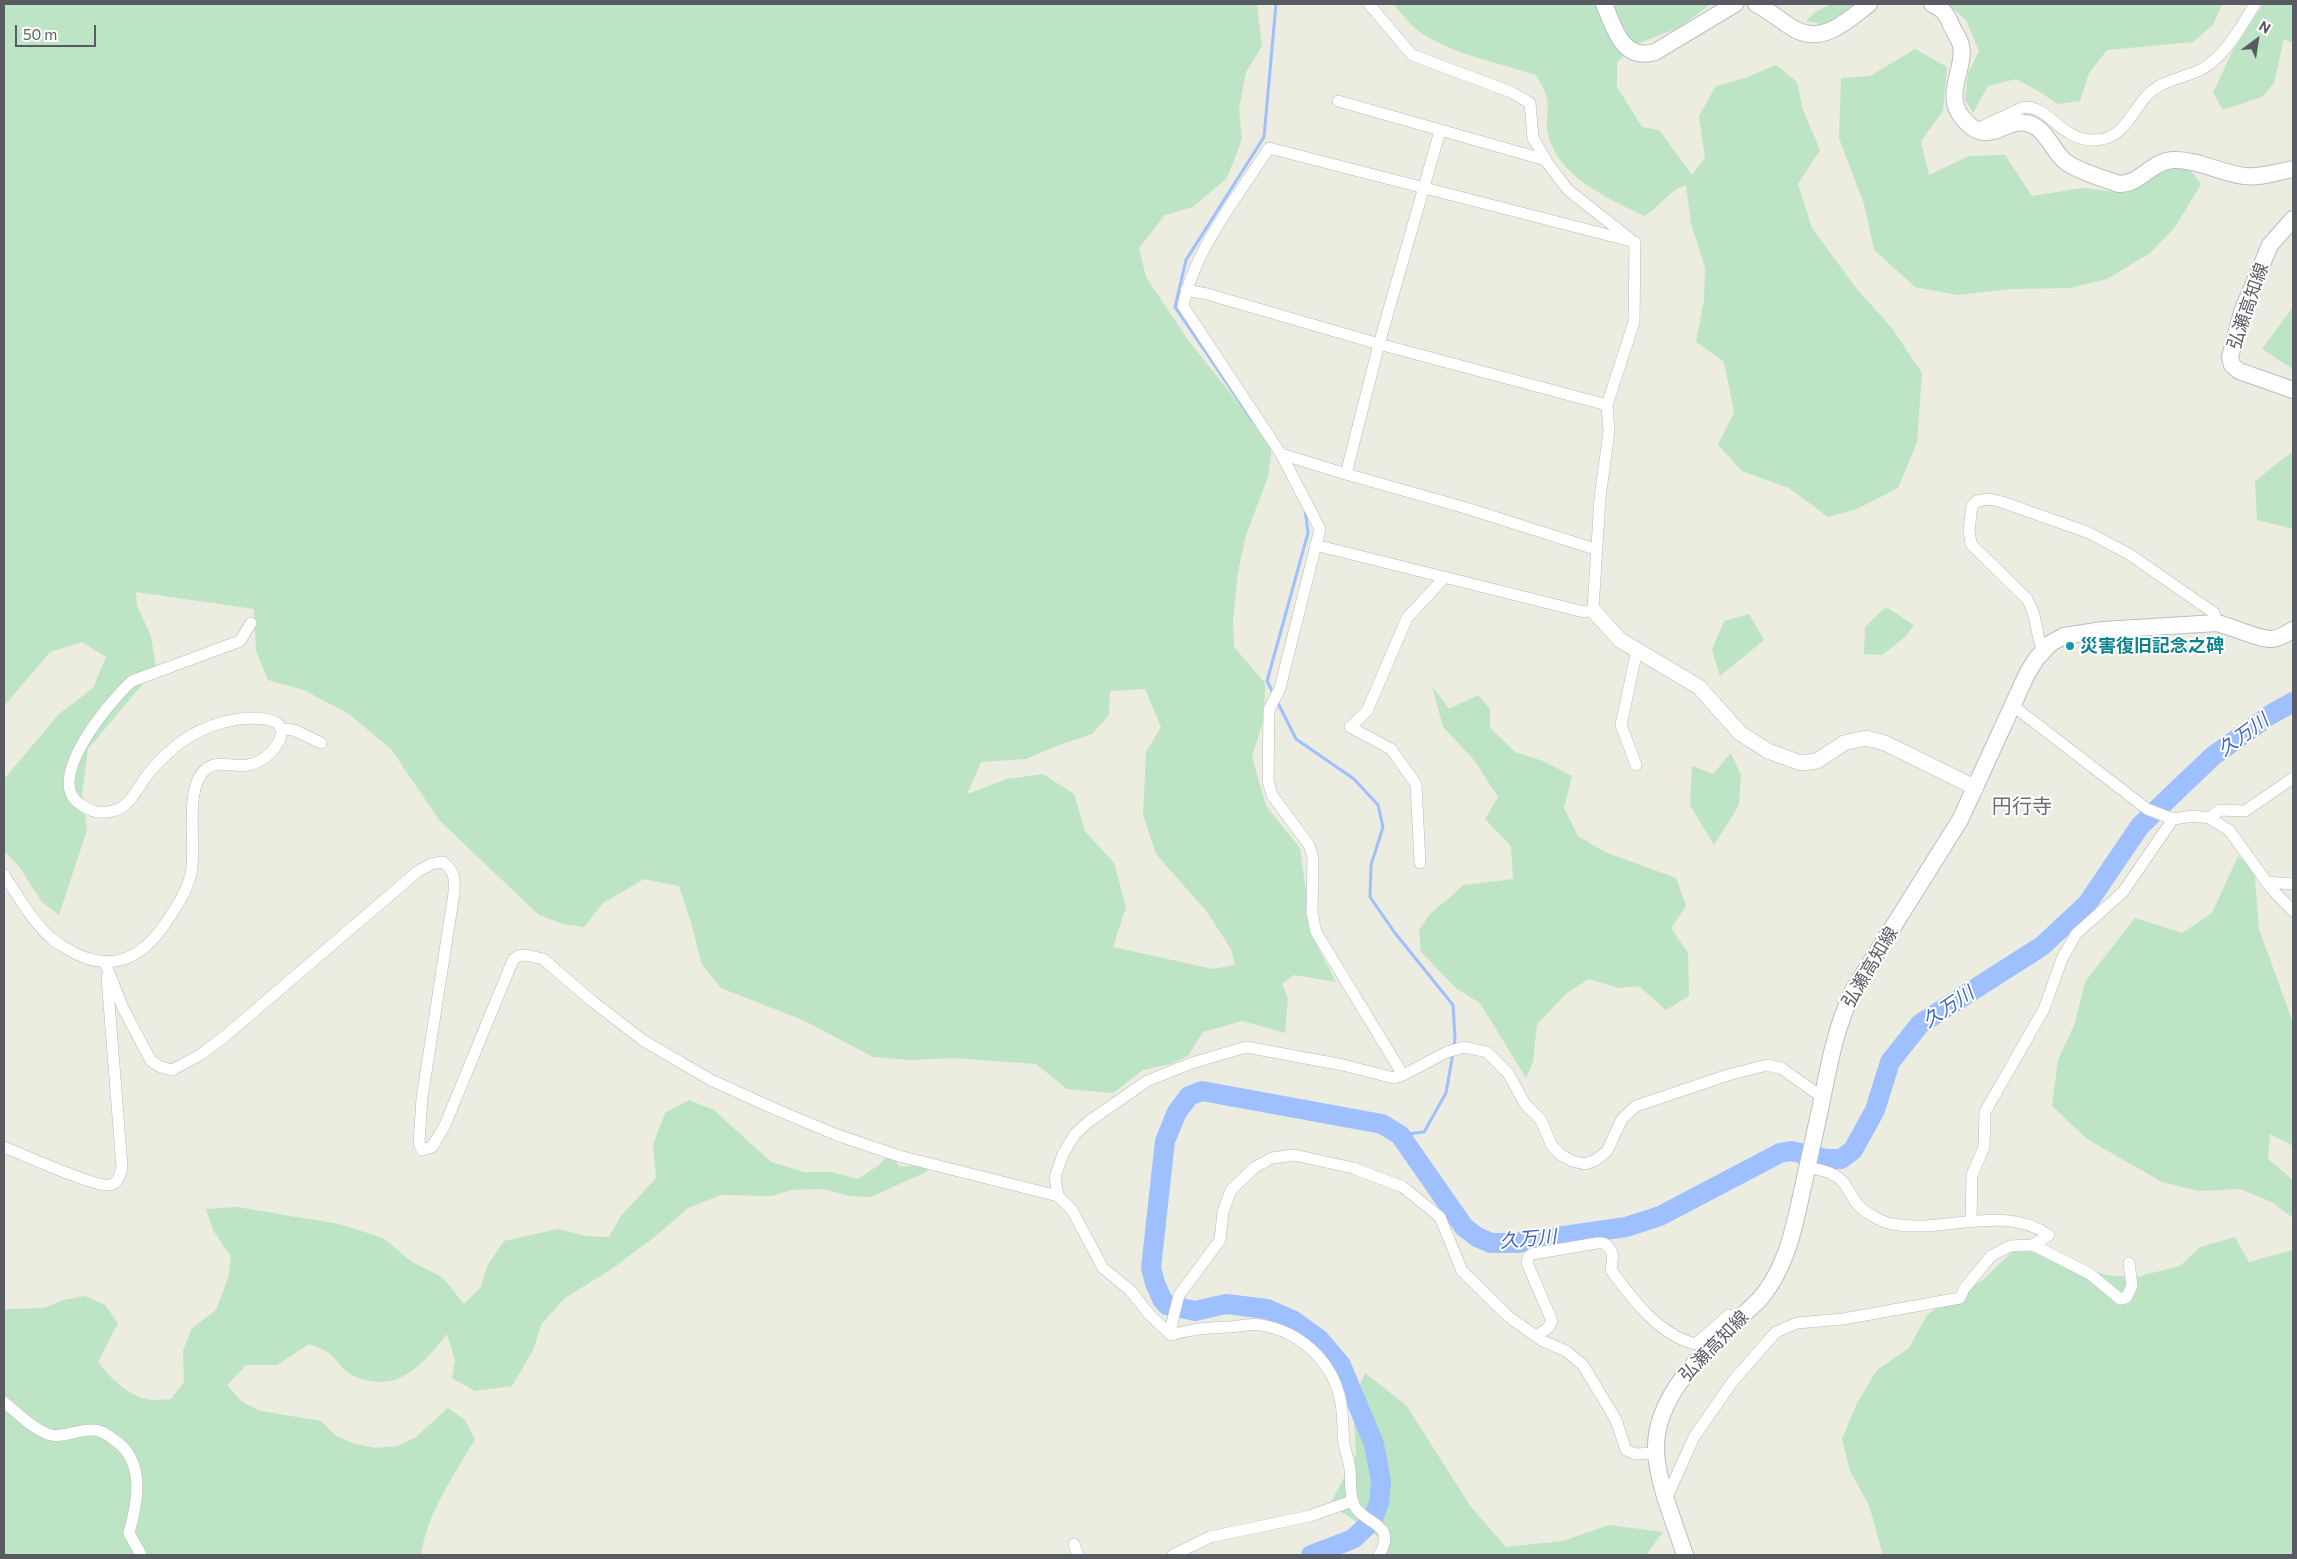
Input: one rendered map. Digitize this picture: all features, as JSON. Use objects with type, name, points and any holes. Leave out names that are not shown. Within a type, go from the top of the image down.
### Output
[{"type":"main road","points":[[1604,4],[1622,43],[1633,52],[1647,55],[1735,4]]},
{"type":"main road","points":[[1756,4],[1797,30],[1808,34],[1820,34],[1837,28],[1869,4]]},
{"type":"main road","points":[[1932,4],[1944,10],[1961,45],[1956,80],[1957,107],[1961,115],[1977,129],[1986,133],[1996,132],[2016,123],[2026,122],[2034,126],[2067,163],[2119,184],[2127,184],[2136,180],[2154,167],[2171,160],[2185,161],[2244,176],[2259,176],[2293,169]]},
{"type":"main road","name":"弘瀬高知線","points":[[2293,219],[2270,245],[2242,312],[2230,357],[2232,365],[2239,372],[2293,390]]},
{"type":"main road","name":"弘瀬高知線","points":[[1685,1555],[1656,1453],[1659,1425],[1666,1405],[1677,1384],[1772,1285],[1782,1266],[1790,1244],[1837,1028],[1854,988],[1960,820],[2027,674],[2051,643],[2064,636],[2080,633],[2217,623],[2235,627],[2263,638],[2273,639],[2293,630]]},
{"type":"street","points":[[1369,4],[1412,55],[1511,92],[1530,103],[1533,138],[1568,190],[1635,242]]},
{"type":"street","points":[[1977,129],[2024,106],[2041,111],[2069,134],[2079,139],[2097,140],[2114,135],[2124,127],[2154,88],[2204,68],[2217,58],[2255,4]]},
{"type":"street","points":[[1338,101],[1546,160]]},
{"type":"street","points":[[1346,474],[1379,344],[1440,131]]},
{"type":"street","points":[[1403,1076],[1316,932],[1312,913],[1313,858],[1309,846],[1272,795],[1268,782],[1267,743],[1269,710],[1280,688],[1320,528],[1281,454],[1183,306],[1186,290],[1193,271],[1230,208],[1269,148],[1635,242]]},
{"type":"street","points":[[1635,242],[1634,322],[1607,405],[1609,431],[1595,549],[1593,610],[1620,640],[1699,687],[1740,734],[1768,751],[1801,763],[1817,761],[1844,743],[1866,738],[1885,743],[1976,788]]},
{"type":"street","points":[[1186,290],[1207,294],[1379,344],[1607,405]]},
{"type":"street","points":[[1281,454],[1466,508],[1595,549]]},
{"type":"street","points":[[2043,651],[2038,642],[2033,609],[2027,598],[1971,544],[1969,530],[1972,506],[1977,501],[1989,499],[2023,508],[2100,538],[2129,554],[2214,613],[2217,623]]},
{"type":"street","points":[[1315,544],[1584,612],[1593,610]]},
{"type":"street","points":[[1420,863],[1416,784],[1390,749],[1350,727],[1368,711],[1407,618],[1445,577]]},
{"type":"street","points":[[4,875],[38,924],[52,939],[81,957],[106,963],[116,963],[142,948],[161,929],[184,895],[191,874],[194,852],[195,788],[205,770],[215,764],[246,767],[258,763],[274,749],[280,738],[281,729],[278,724],[266,719],[248,718],[226,721],[200,729],[165,756],[129,800],[116,811],[90,811],[75,801],[71,794],[69,778],[74,760],[96,722],[127,686],[143,675],[199,658],[240,640],[251,623]]},
{"type":"street","points":[[1636,765],[1621,725],[1637,650]]},
{"type":"street","points":[[2012,705],[2147,809],[2173,819],[2192,816],[2209,818],[2229,830],[2266,882],[2286,906],[2293,911]]},
{"type":"street","points":[[281,729],[294,730],[321,743]]},
{"type":"street","points":[[2209,818],[2220,810],[2245,811],[2293,778]]},
{"type":"street","points":[[1970,1222],[1972,1175],[1984,1148],[1985,1112],[2044,1009],[2062,959],[2076,934],[2123,892],[2173,819]]},
{"type":"street","points":[[106,963],[123,1008],[151,1061],[172,1070],[200,1055],[224,1037],[417,872],[431,864],[443,862],[452,869],[455,876],[454,893],[422,1098],[419,1143],[422,1150],[432,1147],[445,1125],[513,960],[518,956],[526,955],[543,959],[592,1001],[644,1041],[711,1080],[837,1135],[899,1156],[1058,1196],[1072,1210],[1103,1268],[1130,1290],[1149,1314],[1171,1329],[1260,1325],[1290,1334],[1318,1354],[1334,1379],[1340,1395],[1344,1444],[1350,1466],[1352,1501],[1358,1511],[1383,1530],[1386,1540],[1379,1555]]},
{"type":"street","points":[[2266,882],[2293,884]]},
{"type":"street","points":[[4,1147],[104,1185],[112,1185],[120,1176],[122,1167],[106,963]]},
{"type":"street","points":[[1058,1196],[1055,1177],[1063,1154],[1075,1134],[1088,1122],[1147,1081],[1246,1047],[1343,1065],[1394,1078],[1403,1076],[1447,1052],[1464,1047],[1487,1052],[1508,1073],[1525,1104],[1541,1120],[1552,1146],[1561,1155],[1572,1161],[1585,1164],[1596,1160],[1607,1151],[1622,1119],[1636,1106],[1728,1075],[1767,1066],[1781,1068],[1822,1097]]},
{"type":"street","points":[[1171,1329],[1179,1295],[1220,1240],[1223,1212],[1231,1190],[1255,1166],[1272,1158],[1294,1155],[1353,1168],[1403,1187],[1440,1217],[1462,1272],[1509,1317],[1584,1365],[1616,1420],[1626,1450],[1635,1454],[1656,1453]]},
{"type":"street","points":[[1808,1165],[1830,1172],[1842,1180],[1860,1206],[1889,1224],[1911,1227],[2017,1220],[2037,1226],[2049,1234],[2033,1245]]},
{"type":"street","points":[[1536,1336],[1548,1328],[1552,1321],[1527,1263],[1528,1257],[1532,1254],[1597,1243],[1603,1243],[1610,1249],[1614,1258],[1611,1270],[1645,1314],[1685,1342],[1696,1344],[1729,1315],[1736,1322]]},
{"type":"street","points":[[1667,1497],[1694,1437],[1733,1381],[1776,1332],[1797,1323],[1844,1319],[1960,1298],[1964,1289],[1991,1256],[2010,1246],[2033,1245],[2090,1274],[2107,1291],[2120,1299],[2126,1298],[2132,1286],[2129,1263]]},
{"type":"street","points":[[4,1402],[29,1423],[51,1435],[92,1430],[104,1432],[119,1442],[132,1459],[138,1479],[137,1504],[129,1533],[141,1555]]},
{"type":"street","points":[[1173,1555],[1210,1537],[1246,1531],[1310,1516],[1352,1501]]},
{"type":"green space","points":[[4,4],[1257,4],[1262,46],[1246,72],[1239,109],[1242,139],[1227,178],[1193,207],[1165,215],[1139,248],[1146,277],[1188,340],[1272,445],[1268,477],[1246,535],[1238,572],[1233,621],[1234,647],[1265,683],[1264,718],[1252,757],[1266,806],[1300,848],[1312,936],[1336,982],[1294,975],[1282,984],[1288,998],[1285,1033],[1242,1021],[1203,1032],[1188,1056],[1171,1064],[1143,1070],[1113,1093],[1067,1089],[1036,1064],[953,1058],[911,1060],[873,1057],[805,1021],[721,988],[701,963],[693,929],[679,886],[644,879],[603,903],[584,927],[564,924],[539,915],[440,821],[391,749],[349,714],[304,690],[268,680],[256,651],[254,609],[136,592],[137,606],[151,636],[156,668],[88,749],[82,794],[87,830],[59,915],[42,902],[18,865],[4,851],[4,779],[59,714],[93,688],[106,657],[82,642],[50,652],[4,706]],"holes":[[[1145,689],[1161,727],[1146,752],[1143,815],[1156,854],[1207,912],[1231,949],[1235,965],[1213,969],[1113,947],[1126,907],[1114,863],[1085,831],[1074,794],[1043,774],[1007,779],[967,794],[981,762],[1026,759],[1092,734],[1109,715],[1110,691]]]},
{"type":"green space","points":[[1394,4],[1711,4],[1678,28],[1639,43],[1617,62],[1617,87],[1642,127],[1659,130],[1692,175],[1705,158],[1699,116],[1716,86],[1745,78],[1776,65],[1797,82],[1803,110],[1820,150],[1798,184],[1812,228],[1856,288],[1891,327],[1922,373],[1917,442],[1898,488],[1857,509],[1828,517],[1789,488],[1742,471],[1718,445],[1734,412],[1724,362],[1696,342],[1704,300],[1705,268],[1691,223],[1686,185],[1674,191],[1644,216],[1600,193],[1573,174],[1554,149],[1547,129],[1547,100],[1536,75],[1449,48],[1415,28]]},
{"type":"green space","points":[[1831,4],[1862,4],[1828,25],[1806,21],[1814,13]]},
{"type":"green space","points":[[1948,4],[2222,4],[2213,25],[2193,42],[2107,50],[2089,73],[2080,101],[2057,104],[2016,79],[1988,86],[1973,113],[1965,100],[1968,73],[1979,51],[1966,20]]},
{"type":"green space","points":[[2263,4],[2293,4],[2293,43],[2284,39],[2274,83],[2262,97],[2223,110],[2213,93],[2232,52]]},
{"type":"green space","points":[[1915,49],[1947,67],[1943,111],[1921,141],[1929,175],[1969,156],[2005,155],[2032,196],[2082,188],[2125,193],[2157,169],[2186,164],[2201,184],[2175,227],[2150,253],[2107,279],[2070,288],[2011,289],[1958,295],[1915,287],[1874,250],[1864,204],[1839,138],[1841,78],[1870,76]]},
{"type":"green space","points":[[2293,307],[2293,369],[2262,349]]},
{"type":"green space","points":[[2293,451],[2293,529],[2257,520],[2255,481]]},
{"type":"green space","points":[[1886,607],[1914,625],[1905,637],[1882,655],[1864,654],[1865,627]]},
{"type":"green space","points":[[1749,614],[1764,640],[1720,676],[1712,650],[1724,621]]},
{"type":"green space","points":[[1432,686],[1449,709],[1478,695],[1490,709],[1490,728],[1515,752],[1543,761],[1572,776],[1564,808],[1578,836],[1605,852],[1676,878],[1686,906],[1671,928],[1688,953],[1689,996],[1666,1010],[1639,986],[1618,988],[1589,979],[1567,993],[1537,1024],[1533,1062],[1526,1078],[1480,1003],[1457,989],[1421,952],[1419,930],[1430,914],[1464,885],[1513,879],[1511,846],[1485,819],[1498,797],[1474,760],[1443,727]]},
{"type":"green space","points":[[1731,753],[1741,775],[1739,805],[1714,845],[1690,805],[1692,766],[1713,774]]},
{"type":"green space","points":[[2238,856],[2254,867],[2259,929],[2293,1023],[2293,1146],[2270,1134],[2268,1159],[2293,1180],[2293,1218],[2272,1202],[2240,1189],[2199,1191],[2162,1182],[2087,1139],[2052,1106],[2058,1060],[2075,1023],[2085,982],[2135,918],[2182,933],[2212,913]]},
{"type":"green space","points":[[689,1100],[714,1110],[771,1162],[804,1172],[832,1172],[858,1179],[879,1165],[892,1152],[899,1167],[919,1165],[928,1171],[871,1197],[849,1196],[824,1189],[791,1190],[772,1196],[721,1195],[688,1208],[656,1236],[613,1268],[565,1298],[542,1323],[533,1350],[512,1386],[475,1391],[452,1378],[455,1360],[447,1334],[418,1367],[395,1380],[382,1382],[368,1381],[352,1375],[328,1352],[309,1344],[277,1365],[246,1365],[227,1385],[241,1401],[260,1411],[321,1421],[336,1436],[355,1444],[376,1448],[398,1446],[416,1437],[448,1408],[465,1420],[475,1439],[435,1509],[424,1539],[421,1555],[4,1555],[4,1309],[44,1308],[63,1300],[85,1296],[105,1305],[118,1323],[98,1362],[114,1380],[135,1395],[151,1400],[171,1399],[184,1382],[183,1351],[192,1328],[216,1310],[228,1278],[231,1257],[213,1230],[206,1209],[237,1207],[339,1224],[383,1238],[412,1262],[442,1277],[464,1304],[481,1287],[487,1266],[504,1241],[558,1229],[587,1236],[609,1237],[621,1216],[656,1178],[653,1145],[665,1113]]},
{"type":"green space","points":[[2235,1237],[2249,1262],[2293,1250],[2293,1555],[1883,1555],[1869,1505],[1850,1471],[1842,1439],[1857,1403],[1877,1370],[1909,1348],[1927,1315],[1950,1298],[1983,1280],[2013,1251],[2046,1252],[2105,1275],[2136,1277],[2180,1266],[2200,1247]]},
{"type":"green space","points":[[1365,1373],[1406,1405],[1471,1507],[1506,1547],[1563,1541],[1609,1525],[1663,1532],[1646,1555],[1383,1555],[1383,1540],[1330,1504],[1356,1455],[1353,1401]]},
{"type":"waterway","points":[[1252,420],[1175,307],[1186,260],[1264,137],[1276,4]]},
{"type":"waterway","points":[[1273,693],[1267,681],[1308,533],[1305,509]]},
{"type":"waterway","points":[[1277,701],[1296,739],[1354,779],[1378,805],[1383,827],[1371,865],[1370,897],[1395,933],[1453,1005],[1454,1047]]},
{"type":"waterway","name":"久万川","points":[[1311,1555],[1353,1539],[1372,1521],[1379,1503],[1381,1481],[1374,1444],[1341,1365],[1319,1339],[1294,1321],[1267,1309],[1226,1304],[1195,1311],[1167,1305],[1162,1299],[1151,1268],[1165,1141],[1177,1112],[1189,1096],[1202,1091],[1382,1124],[1400,1135],[1464,1227],[1477,1237],[1491,1243],[1516,1243],[1626,1227],[1660,1216],[1780,1153],[1791,1151],[1827,1159],[1841,1159],[1853,1150],[1875,1110],[1890,1062],[1920,1024],[2042,946],[2087,904],[2140,826],[2213,756],[2270,715],[2293,702]]},
{"type":"waterway","points":[[1400,1135],[1424,1132],[1446,1093],[1453,1053]]},
{"type":"place","name":"災害復旧記念之碑","points":[[2070,646]]},
{"type":"district","name":"円行寺","points":[[2022,806]]}]
